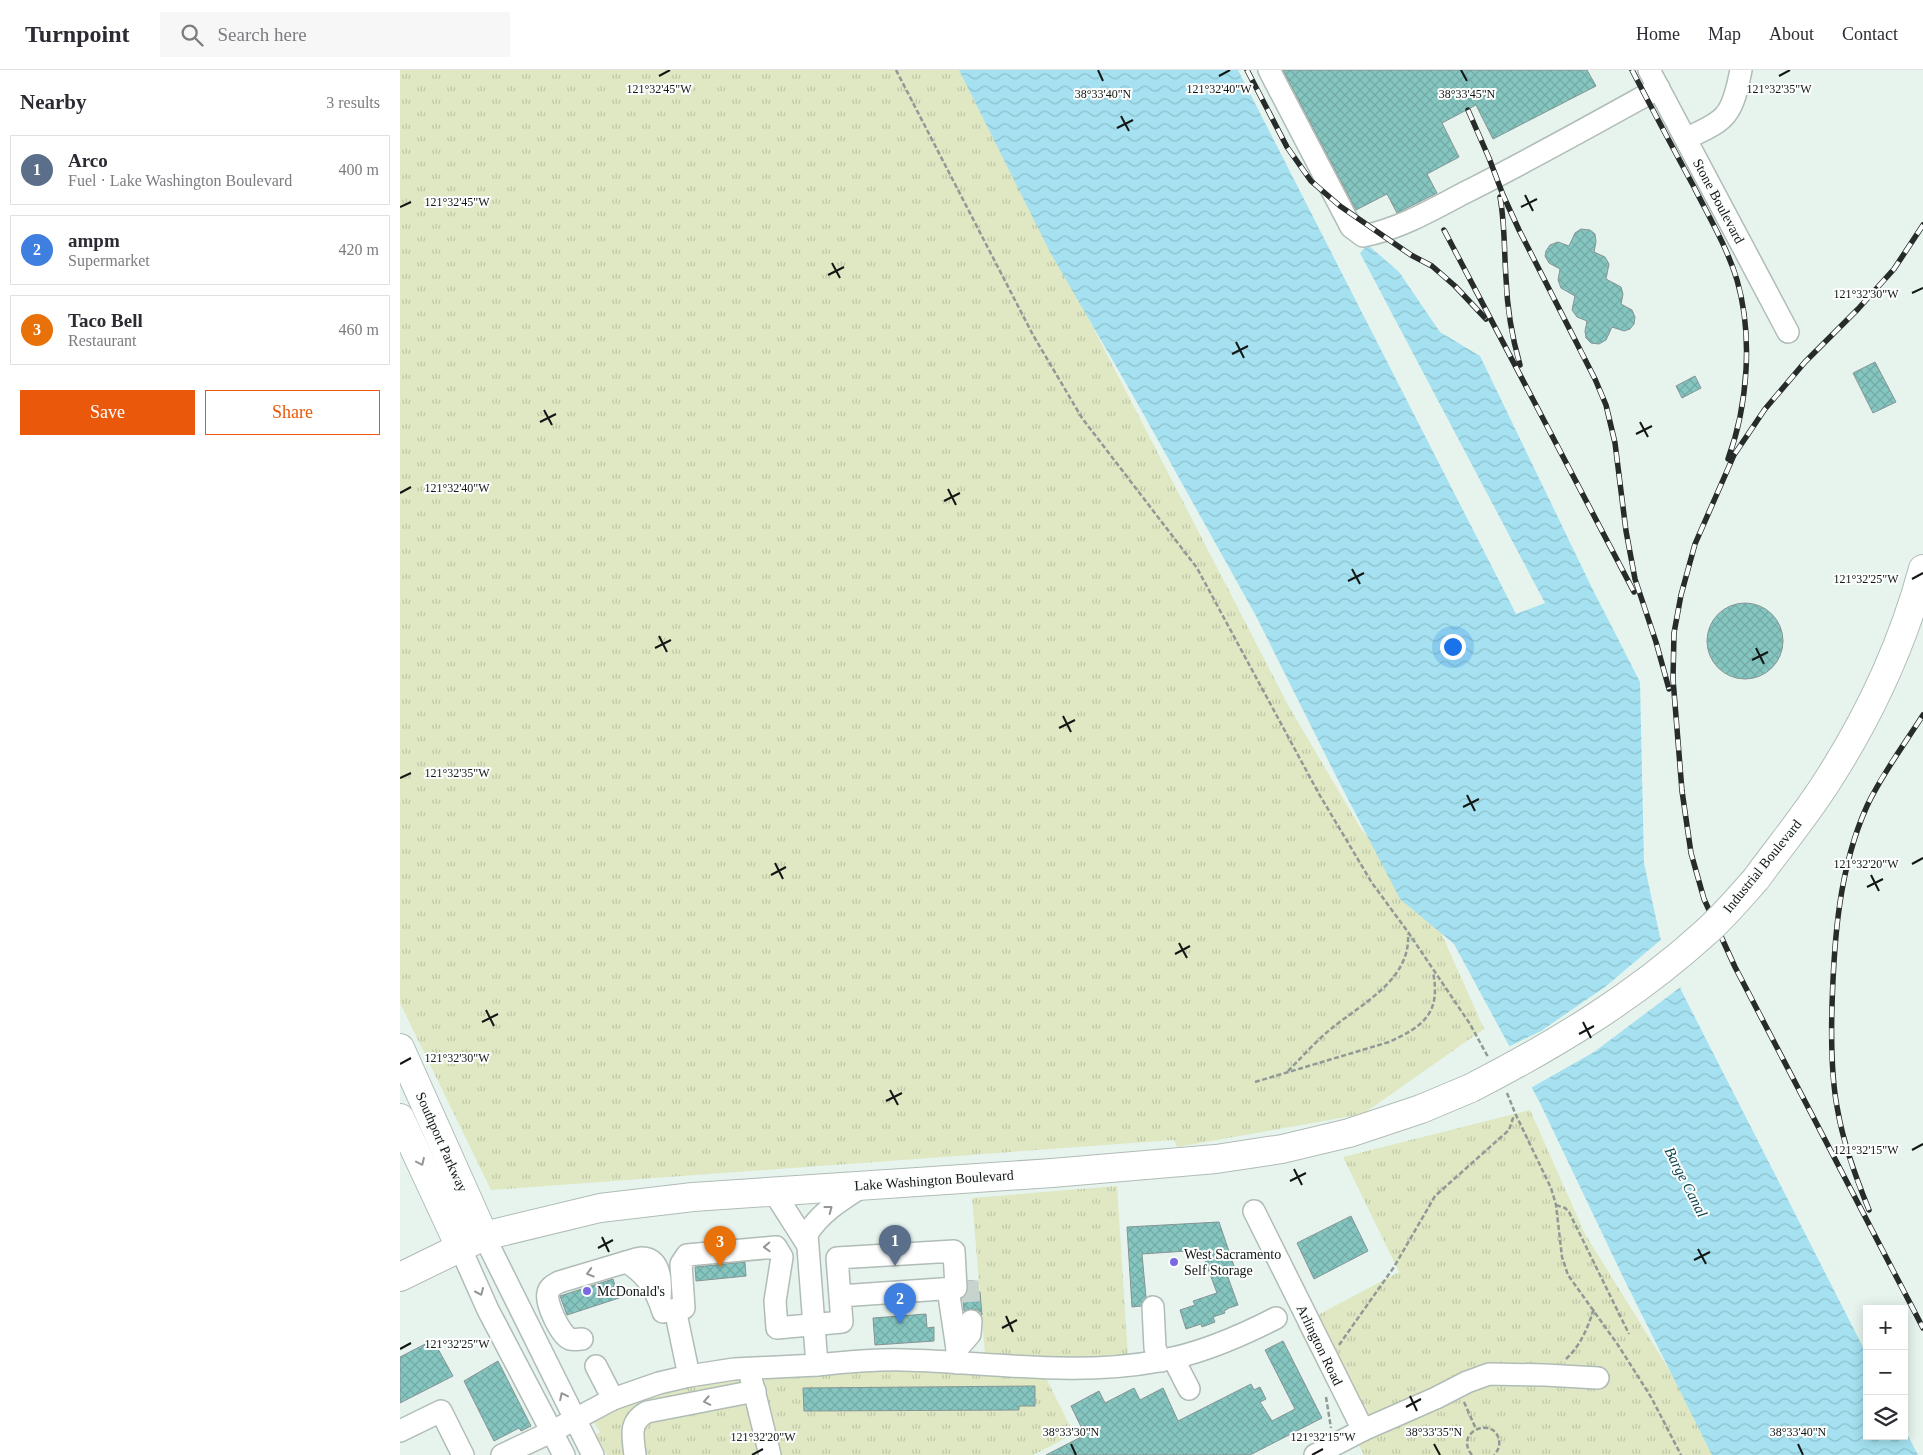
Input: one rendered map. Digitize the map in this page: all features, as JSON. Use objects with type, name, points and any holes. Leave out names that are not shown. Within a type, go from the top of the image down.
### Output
[{"type":"main road","name":"Industrial Boulevard","points":[[1471,1088],[1558,1041],[1621,999],[1707,932],[1756,879],[1822,789],[1852,740],[1879,688],[1914,602],[1923,570]]},
{"type":"main road","name":"Southport Parkway","points":[[400,1048],[472,1242]]},
{"type":"main road","name":"Lake Washington Boulevard","points":[[400,1277],[472,1242],[600,1208],[693,1197],[1052,1173],[1216,1159],[1272,1151],[1349,1133],[1421,1109],[1471,1088]]},
{"type":"main road","name":"Southport Parkway","points":[[400,1118],[472,1242]]},
{"type":"street","points":[[1268,70],[1351,227],[1363,236],[1378,233],[1418,217],[1496,177],[1654,79]]},
{"type":"street","points":[[1686,139],[1712,126],[1726,115],[1742,70]]},
{"type":"street","name":"Stone Boulevard","points":[[1654,79],[1788,332]]},
{"type":"street","points":[[817,1365],[807,1234],[814,1222],[824,1212],[865,1184]]},
{"type":"street","points":[[770,1191],[779,1200],[807,1244]]},
{"type":"street","name":"Arlington Road","points":[[1254,1211],[1362,1430]]},
{"type":"street","points":[[934,1252],[945,1241],[961,1242],[966,1253],[968,1281]]},
{"type":"street","points":[[472,1242],[575,1420],[593,1455]]},
{"type":"street","points":[[472,1242],[488,1310],[564,1455]]},
{"type":"street","points":[[689,1376],[675,1310],[684,1308],[681,1264],[687,1255],[776,1247],[782,1257],[775,1301],[777,1328],[842,1322],[837,1258],[954,1251],[956,1288],[840,1296]]},
{"type":"street","points":[[582,1339],[570,1339],[562,1333],[548,1304],[550,1289],[559,1282],[642,1258],[656,1266],[661,1284],[661,1307]]},
{"type":"street","points":[[948,1289],[957,1356]]},
{"type":"street","points":[[1153,1307],[1155,1348],[1167,1359],[1189,1389]]},
{"type":"street","points":[[502,1455],[575,1420],[613,1399],[644,1388],[689,1376],[749,1368],[957,1356],[1095,1368],[1167,1359],[1223,1343],[1276,1318]]},
{"type":"street","points":[[957,1356],[970,1334],[971,1321]]},
{"type":"street","points":[[596,1366],[613,1399]]},
{"type":"street","points":[[749,1368],[770,1455]]},
{"type":"street","points":[[1323,1451],[1362,1430],[1489,1374],[1598,1378]]},
{"type":"street","points":[[635,1455],[632,1436],[633,1427],[639,1416],[647,1412],[755,1391]]},
{"type":"street","points":[[400,1431],[441,1411],[463,1455]]},
{"type":"path","points":[[896,70],[1043,352],[1082,418],[1197,568],[1319,794],[1372,883],[1408,932],[1470,1024],[1488,1058]]},
{"type":"path","points":[[1287,1072],[1330,1030],[1391,980],[1406,957],[1409,944],[1408,932]]},
{"type":"path","points":[[1256,1082],[1389,1042],[1414,1028],[1424,1021],[1435,1000],[1436,988],[1433,971]]},
{"type":"path","points":[[1506,1092],[1514,1113],[1551,1188],[1556,1205],[1562,1257],[1568,1275],[1594,1309],[1650,1397],[1681,1455]]},
{"type":"path","points":[[1323,1451],[1331,1426],[1324,1390],[1329,1362],[1394,1267],[1435,1196],[1509,1130],[1514,1113]]},
{"type":"path","points":[[1556,1205],[1565,1208],[1569,1212],[1629,1334]]},
{"type":"path","points":[[1545,1375],[1574,1352],[1587,1329],[1594,1309]]},
{"type":"path","points":[[1457,1387],[1476,1429]]},
{"type":"path","points":[[1472,1455],[1467,1446],[1469,1436],[1476,1429],[1486,1428],[1495,1432],[1499,1442],[1499,1448],[1494,1455]]},
{"type":"green space","points":[[400,70],[960,70],[1288,705],[1361,829],[1428,903],[1484,1029],[1363,1114],[1177,1147],[1174,1140],[491,1190],[400,1003]]},
{"type":"green space","points":[[1530,1110],[1585,1234],[1722,1455],[1364,1455],[1297,1326],[1399,1272],[1343,1157]]},
{"type":"green space","points":[[1117,1186],[1128,1356],[1063,1358],[985,1355],[972,1198]]},
{"type":"green space","points":[[891,1369],[1047,1375],[1047,1380],[1074,1434],[1033,1455],[607,1455],[596,1435],[600,1432],[593,1421],[603,1413],[663,1391],[717,1380]]},
{"type":"water","name":"Barge Canal","points":[[959,70],[1238,70],[1516,614],[1545,603],[1360,253],[1368,245],[1399,272],[1440,332],[1480,356],[1592,588],[1640,682],[1644,863],[1660,937],[1682,992],[1863,1347],[1863,1440],[1908,1440],[1908,1436],[1918,1455],[1712,1455],[1624,1279],[1539,1101],[1454,944],[1400,899],[1256,616],[1135,399],[1050,252]]},
{"type":"pier","points":[[1663,938],[1682,986],[1594,1052],[1529,1089],[1506,1048],[1541,1031],[1605,987]]},
{"type":"building","points":[[1283,70],[1587,70],[1596,86],[1493,139],[1476,105],[1442,123],[1459,157],[1427,174],[1437,193],[1397,213],[1387,194],[1356,210]]},
{"type":"building","points":[[1581,229],[1590,230],[1595,234],[1594,252],[1605,257],[1609,264],[1606,279],[1621,287],[1623,294],[1621,304],[1632,310],[1635,317],[1634,324],[1630,329],[1624,331],[1612,327],[1606,340],[1599,344],[1591,343],[1586,338],[1587,321],[1577,317],[1572,310],[1575,296],[1561,288],[1558,280],[1560,269],[1549,263],[1545,256],[1550,245],[1558,242],[1569,246],[1575,233]]},
{"type":"building","points":[[1875,362],[1896,402],[1873,413],[1853,373]]},
{"type":"building","points":[[1695,376],[1701,388],[1682,398],[1676,386]]},
{"type":"building","points":[[1738,603],[1752,603],[1766,609],[1777,620],[1783,634],[1780,656],[1772,668],[1752,679],[1738,679],[1724,673],[1713,662],[1707,648],[1707,634],[1713,620],[1724,609]]},
{"type":"building","points":[[1351,1216],[1368,1251],[1314,1279],[1297,1243]]},
{"type":"building","points":[[1219,1222],[1234,1266],[1225,1269],[1238,1305],[1224,1311],[1225,1313],[1213,1317],[1215,1322],[1202,1327],[1201,1324],[1186,1329],[1180,1310],[1195,1305],[1193,1301],[1217,1293],[1201,1250],[1142,1254],[1146,1297],[1141,1306],[1132,1307],[1127,1227]]},
{"type":"building","points":[[745,1262],[746,1276],[696,1281],[695,1267]]},
{"type":"building","points":[[613,1279],[619,1298],[567,1315],[560,1296]]},
{"type":"building","points":[[968,1281],[975,1281],[976,1292],[980,1292],[982,1315],[978,1310],[964,1311],[963,1298],[967,1293]]},
{"type":"building","points":[[926,1314],[927,1328],[934,1327],[934,1341],[875,1345],[873,1318]]},
{"type":"building","points":[[433,1340],[453,1376],[400,1403],[400,1357]]},
{"type":"building","points":[[1283,1341],[1322,1418],[1250,1455],[1046,1455],[1085,1435],[1071,1406],[1099,1391],[1105,1403],[1134,1388],[1140,1400],[1163,1388],[1178,1421],[1251,1384],[1254,1390],[1260,1387],[1266,1399],[1260,1402],[1272,1421],[1295,1409],[1265,1350]]},
{"type":"building","points":[[498,1361],[531,1426],[521,1431],[519,1428],[494,1441],[464,1381]]},
{"type":"building","points":[[1035,1386],[1035,1406],[1019,1406],[1019,1410],[804,1411],[803,1388]]},
{"type":"tunnel","points":[[968,1281],[971,1321]]},
{"type":"railway","points":[[1247,70],[1287,147],[1311,181],[1340,206],[1411,255],[1432,266],[1455,286],[1486,319]]},
{"type":"railway","points":[[1632,70],[1717,232],[1737,280],[1745,324],[1746,370],[1740,416],[1728,459]]},
{"type":"railway","points":[[1468,110],[1519,230],[1595,379],[1606,405],[1615,443],[1626,531],[1635,579],[1669,689]]},
{"type":"railway","points":[[1500,197],[1504,227],[1509,311],[1520,365]]},
{"type":"railway","points":[[1923,225],[1894,269],[1858,309],[1805,362],[1765,409],[1734,455],[1695,544],[1681,595],[1674,633],[1673,679],[1682,791],[1691,853],[1704,899],[1735,967],[1923,1328]]},
{"type":"railway","points":[[1444,230],[1634,592]]},
{"type":"railway","points":[[1869,1210],[1847,1150],[1834,1086],[1832,1019],[1837,930],[1844,879],[1850,854],[1867,806],[1886,771],[1923,715]]},
{"type":"place","name":"West Sacramento Self Storage","points":[[1174,1262]]},
{"type":"place","name":"Arco","points":[[895,1266]]},
{"type":"place","name":"Taco Bell","points":[[720,1267]]},
{"type":"place","name":"McDonald's","points":[[587,1291]]},
{"type":"place","name":"ampm","points":[[900,1324]]}]
